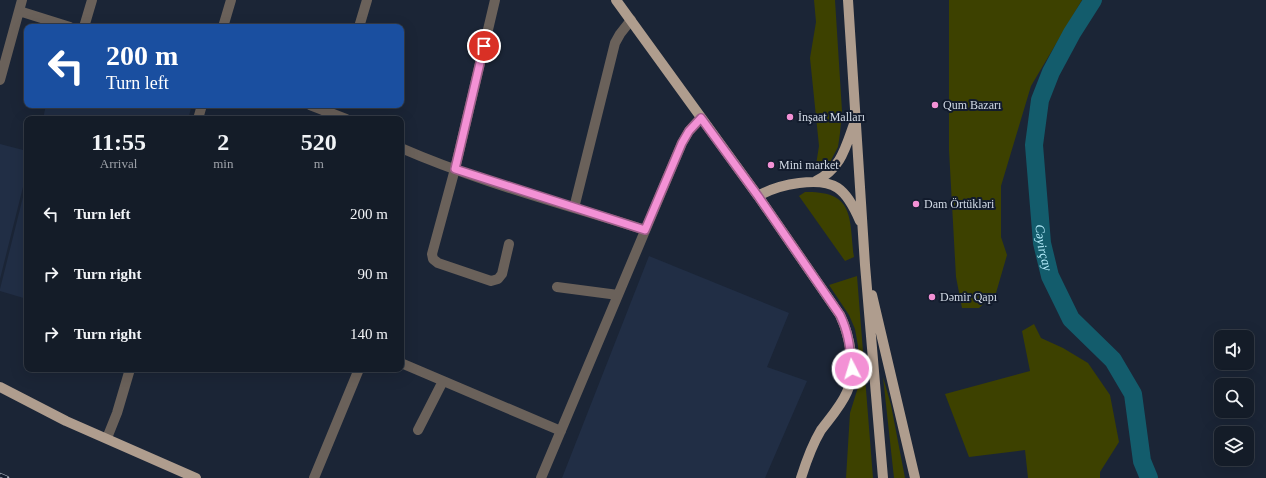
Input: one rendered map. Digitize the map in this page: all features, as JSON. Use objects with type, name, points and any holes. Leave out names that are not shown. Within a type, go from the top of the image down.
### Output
[{"type":"main road","points":[[616,0],[758,196],[840,315],[847,328],[852,369],[848,391],[821,431],[804,466],[801,478]]},
{"type":"main road","points":[[848,0],[865,265],[883,478]]},
{"type":"main road","points":[[816,181],[826,176],[837,165],[844,153],[856,118]]},
{"type":"main road","points":[[758,196],[772,188],[785,185],[816,181],[829,183],[839,188],[846,195],[854,206],[863,228]]},
{"type":"main road","points":[[865,265],[915,478]]},
{"type":"main road","points":[[0,387],[66,421],[196,478]]},
{"type":"street","points":[[0,80],[22,0]]},
{"type":"street","points":[[85,24],[92,0]]},
{"type":"street","points":[[224,24],[231,0]]},
{"type":"street","points":[[360,24],[367,0]]},
{"type":"street","points":[[495,0],[455,169],[432,254],[433,259],[438,263],[491,281],[498,279],[502,274],[509,244]]},
{"type":"street","points":[[19,11],[60,24]]},
{"type":"street","points":[[574,208],[615,43],[631,20]]},
{"type":"street","points":[[541,478],[682,143],[689,131],[701,118]]},
{"type":"street","points":[[404,149],[455,169],[645,230]]},
{"type":"street","points":[[557,287],[618,295]]},
{"type":"street","points":[[404,364],[561,431]]},
{"type":"street","points":[[107,438],[117,413],[129,372]]},
{"type":"street","points":[[314,478],[358,372]]},
{"type":"street","points":[[418,430],[443,381]]},
{"type":"shaded area","points":[[814,0],[835,0],[842,111],[838,147],[830,162],[820,171],[815,171],[819,146],[810,58],[816,22]]},
{"type":"shaded area","points":[[949,0],[1082,0],[1031,86],[1001,186],[1001,237],[1007,255],[996,293],[979,308],[962,308],[956,277],[949,150]]},
{"type":"shaded area","points":[[45,108],[191,108],[189,116],[44,116]]},
{"type":"shaded area","points":[[0,144],[24,150],[24,183],[0,279]]},
{"type":"shaded area","points":[[805,192],[821,193],[833,196],[841,202],[846,209],[849,219],[854,257],[845,261],[799,196]]},
{"type":"shaded area","points":[[24,193],[24,298],[0,291]]},
{"type":"shaded area","points":[[649,256],[789,313],[767,367],[807,381],[765,478],[562,478]]},
{"type":"shaded area","points":[[857,276],[873,478],[846,478],[850,413],[859,384],[858,346],[855,329],[849,315],[829,285]]},
{"type":"shaded area","points":[[1034,324],[1041,338],[1063,348],[1088,363],[1110,395],[1119,442],[1100,472],[1100,478],[1028,478],[1025,450],[969,457],[945,394],[1030,371],[1022,331]]},
{"type":"shaded area","points":[[883,377],[891,405],[905,478],[894,478]]},
{"type":"waterway","name":"Cəyirçay","points":[[1093,0],[1072,33],[1051,72],[1040,100],[1034,145],[1042,243],[1050,276],[1071,319],[1113,360],[1133,394],[1142,461],[1149,478]]},
{"type":"railway","points":[[0,475],[7,478]]},
{"type":"place","name":"Qum Bazarı","points":[[935,105]]},
{"type":"place","name":"İnşaat Malları","points":[[790,117]]},
{"type":"place","name":"Mini market","points":[[771,165]]},
{"type":"place","name":"Dam Örtükləri","points":[[916,204]]},
{"type":"place","name":"Dəmir Qapı","points":[[932,297]]},
{"type":"route","points":[[484,46],[455,169],[645,230],[682,143],[689,131],[701,118],[758,196],[840,315],[847,328],[852,369]]}]
